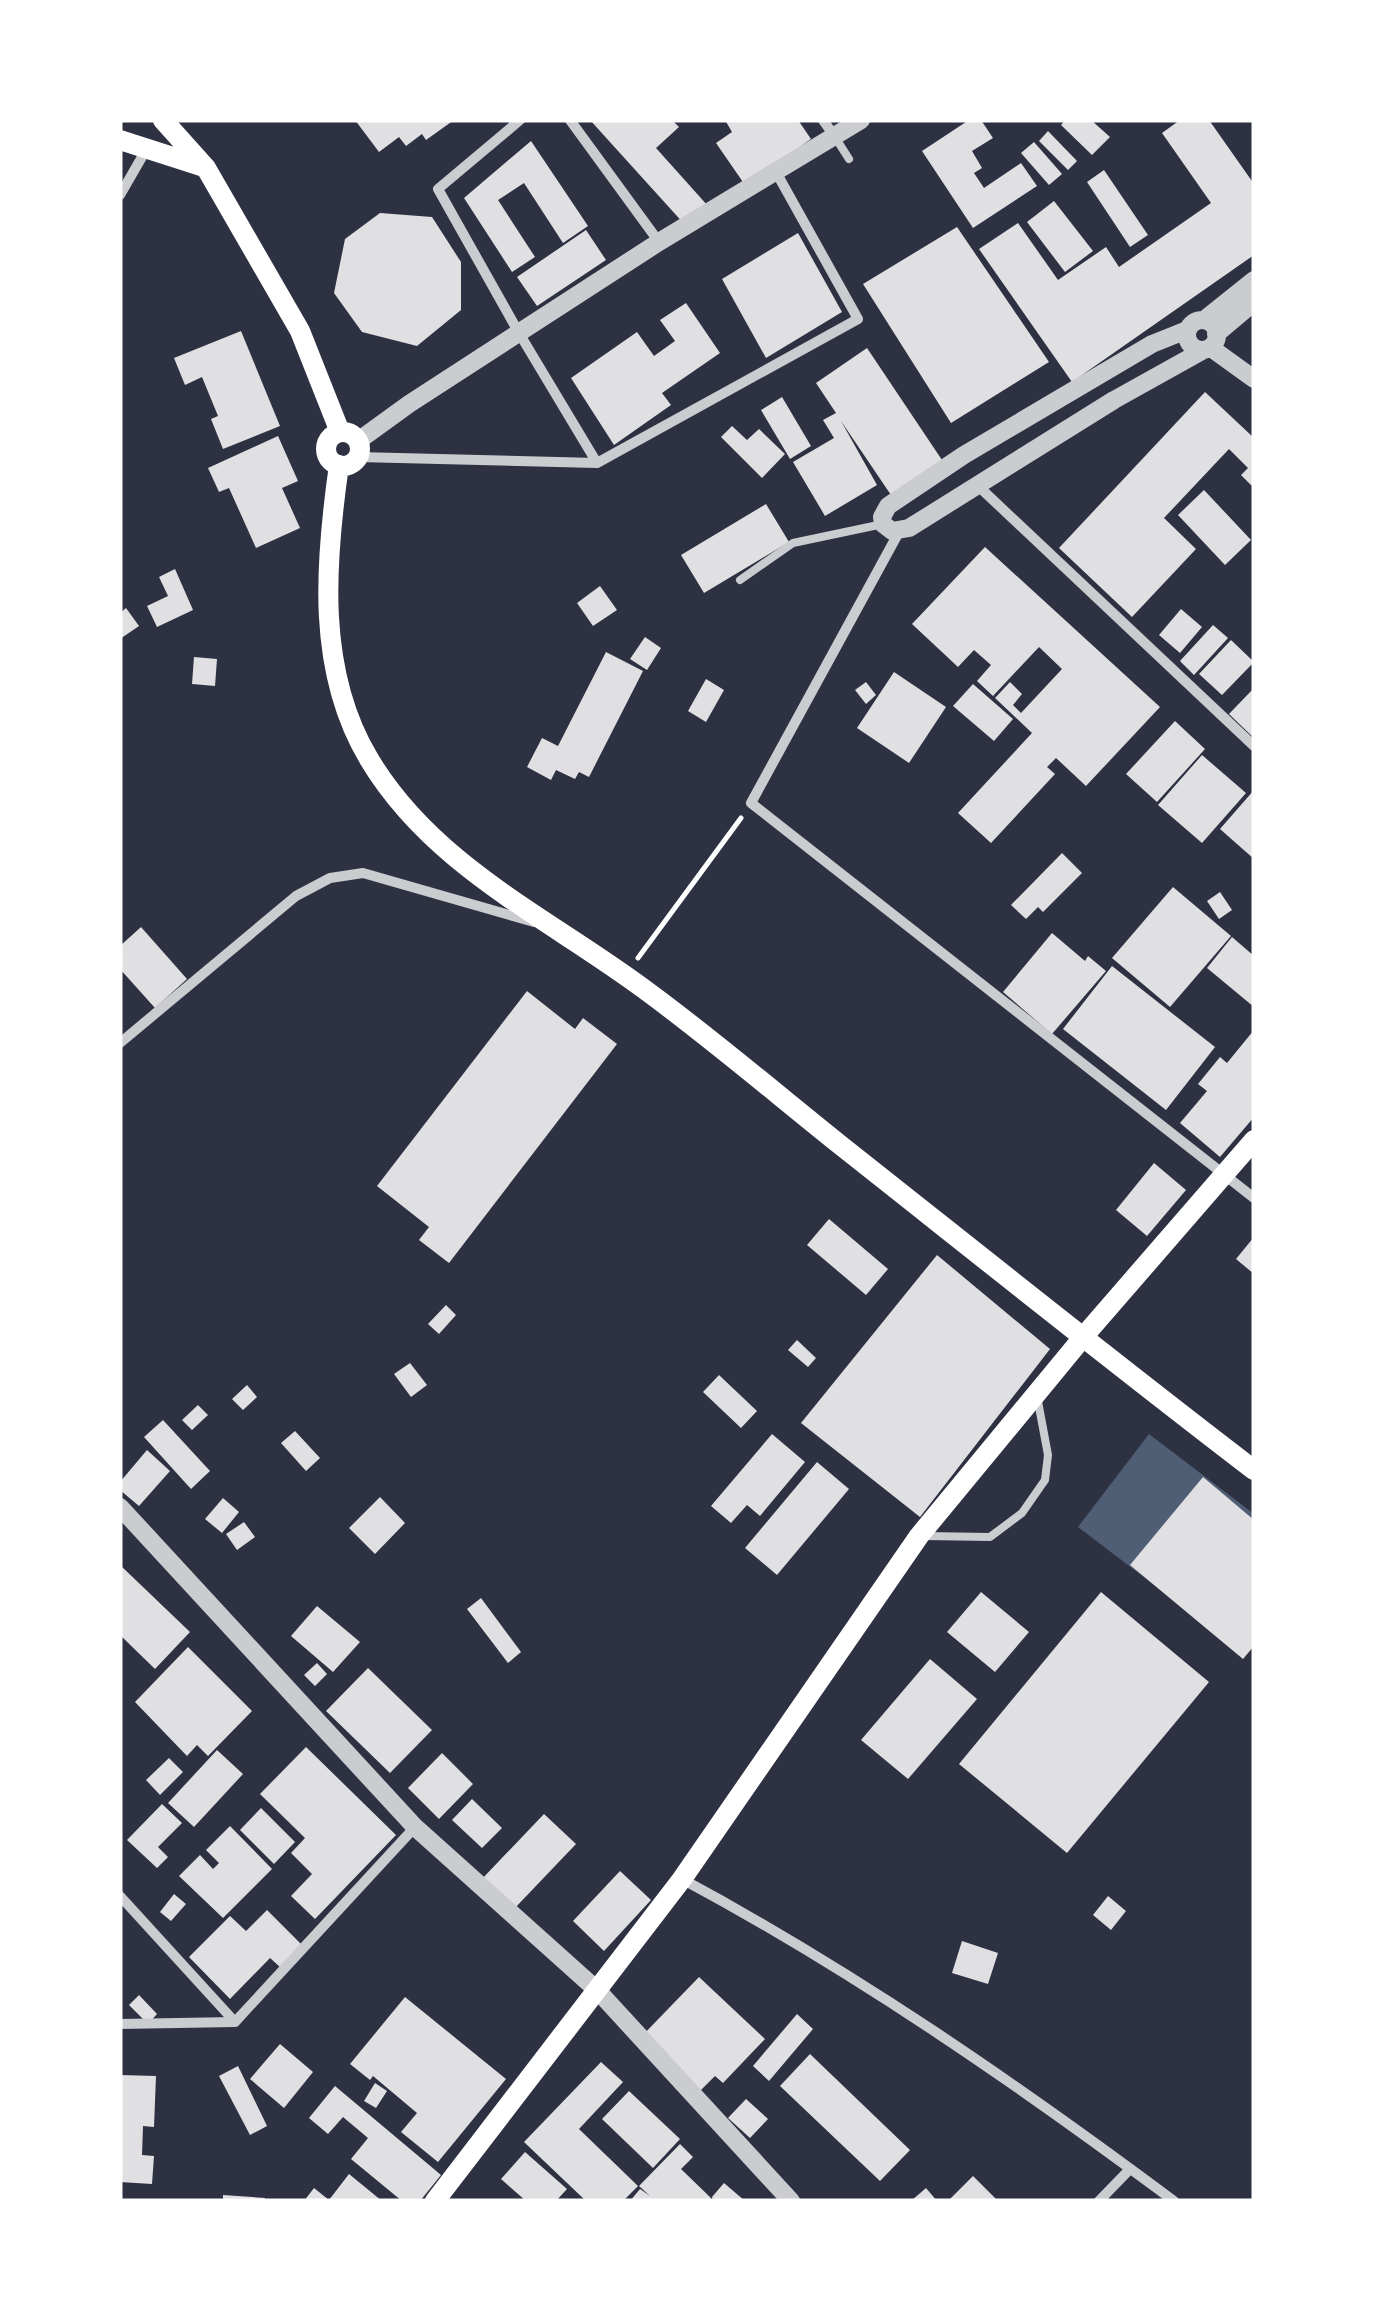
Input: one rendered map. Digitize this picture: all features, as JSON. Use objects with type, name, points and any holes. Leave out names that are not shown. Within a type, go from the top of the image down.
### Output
[{"type":"main road","points":[[163,120],[206,168],[300,331],[349,449],[328,557],[332,653],[338,686],[368,756],[392,794],[455,860],[626,976],[1254,1470]]},
{"type":"main road","points":[[120,140],[206,168]]},
{"type":"main road","points":[[435,2201],[682,1879],[919,1536],[1084,1336],[1254,1140]]},
{"type":"street","points":[[520,120],[438,189],[598,463]]},
{"type":"street","points":[[570,120],[659,242]]},
{"type":"street","points":[[823,120],[835,137]]},
{"type":"street","points":[[349,449],[659,242],[861,120]]},
{"type":"street","points":[[120,195],[146,150]]},
{"type":"street","points":[[349,449],[598,463],[858,319],[776,172]]},
{"type":"street","points":[[1254,280],[1204,337],[1152,344],[892,502],[884,511],[890,528],[862,594],[751,803],[1254,1198]]},
{"type":"street","points":[[890,528],[909,528],[1254,302]]},
{"type":"street","points":[[1204,337],[1254,379]]},
{"type":"street","points":[[976,484],[1254,746]]},
{"type":"street","points":[[120,1043],[296,896],[330,878],[363,873],[554,928]]},
{"type":"street","points":[[120,1507],[415,1827],[598,1991],[791,2201]]},
{"type":"street","points":[[120,2024],[236,2022],[415,1827]]},
{"type":"street","points":[[682,1879],[768,1925],[942,2036],[1174,2201]]},
{"type":"street","points":[[120,1896],[236,2022]]},
{"type":"street","points":[[1099,2201],[1130,2168]]},
{"type":"lane","points":[[835,137],[848,159]]},
{"type":"lane","points":[[740,580],[792,543],[890,528]]},
{"type":"lane","points":[[919,1536],[990,1536],[1022,1512],[1045,1480],[1048,1455],[1037,1394]]},
{"type":"path","points":[[626,976],[751,803]]},
{"type":"water","points":[[1149,1434],[1254,1514],[1254,1593],[1221,1636],[1078,1527]]},
{"type":"building","points":[[355,120],[454,120],[426,140],[422,134],[406,146],[399,137],[379,152]]},
{"type":"building","points":[[590,120],[672,120],[679,127],[656,148],[708,206],[686,226]]},
{"type":"building","points":[[725,120],[798,120],[811,139],[745,185],[716,143],[732,132]]},
{"type":"building","points":[[969,120],[981,120],[993,138],[972,151],[982,168],[974,173],[984,188],[1021,163],[1037,186],[973,228],[922,151]]},
{"type":"building","points":[[1065,120],[1091,120],[1110,137],[1092,155],[1061,125]]},
{"type":"building","points":[[1180,120],[1209,120],[1254,184],[1254,255],[1072,382],[979,249],[1018,223],[1058,280],[1106,247],[1119,267],[1211,203],[1162,133]]},
{"type":"building","points":[[1048,131],[1077,161],[1068,170],[1039,141]]},
{"type":"building","points":[[531,141],[588,226],[563,243],[524,183],[498,200],[535,257],[512,272],[464,198]]},
{"type":"building","points":[[1034,142],[1062,174],[1049,185],[1021,153]]},
{"type":"building","points":[[1104,170],[1148,235],[1130,247],[1087,182]]},
{"type":"building","points":[[1054,201],[1093,251],[1065,272],[1027,222]]},
{"type":"building","points":[[380,213],[432,217],[461,262],[461,310],[417,346],[362,332],[334,293],[345,239]]},
{"type":"building","points":[[957,227],[1049,362],[951,423],[863,284]]},
{"type":"building","points":[[586,230],[606,260],[537,306],[517,277]]},
{"type":"building","points":[[798,233],[842,312],[766,358],[722,279]]},
{"type":"building","points":[[686,303],[720,353],[662,393],[671,405],[614,445],[571,378],[637,332],[654,356],[675,341],[660,320]]},
{"type":"building","points":[[241,331],[280,426],[223,449],[211,419],[218,416],[202,377],[185,385],[174,358]]},
{"type":"building","points":[[867,348],[944,463],[893,498],[841,421],[877,485],[825,516],[793,462],[834,438],[823,420],[836,413],[816,383]]},
{"type":"building","points":[[1205,392],[1254,438],[1254,488],[1241,475],[1248,468],[1229,449],[1164,518],[1196,549],[1132,617],[1059,548]]},
{"type":"building","points":[[782,397],[811,446],[790,459],[761,410]]},
{"type":"building","points":[[732,426],[747,440],[759,429],[785,454],[762,478],[721,437]]},
{"type":"building","points":[[278,436],[298,481],[282,488],[300,528],[256,548],[229,488],[219,492],[208,468]]},
{"type":"building","points":[[1204,490],[1251,540],[1225,565],[1178,515]]},
{"type":"building","points":[[766,504],[789,542],[704,593],[681,555]]},
{"type":"building","points":[[985,547],[1160,707],[1086,786],[1056,758],[1047,767],[1055,774],[991,843],[958,813],[1032,733],[995,698],[1010,682],[1022,694],[1013,705],[1021,713],[1062,669],[1039,647],[993,696],[977,681],[991,665],[974,650],[958,667],[912,624]]},
{"type":"building","points":[[175,569],[193,610],[157,627],[147,606],[168,596],[159,577]]},
{"type":"building","points":[[600,586],[617,610],[593,626],[577,603]]},
{"type":"building","points":[[126,608],[139,626],[120,639],[120,613]]},
{"type":"building","points":[[1181,609],[1202,627],[1180,653],[1159,635]]},
{"type":"building","points":[[1213,625],[1228,638],[1194,675],[1180,661]]},
{"type":"building","points":[[645,637],[661,648],[647,670],[630,659]]},
{"type":"building","points":[[1231,640],[1254,662],[1222,695],[1199,674]]},
{"type":"building","points":[[606,652],[643,671],[589,777],[579,772],[575,779],[556,770],[551,780],[527,767],[542,738],[558,746]]},
{"type":"building","points":[[194,657],[217,659],[215,686],[192,684]]},
{"type":"building","points":[[894,672],[946,707],[909,763],[857,728]]},
{"type":"building","points":[[706,679],[724,690],[706,722],[688,711]]},
{"type":"building","points":[[866,682],[876,695],[866,704],[855,690]]},
{"type":"building","points":[[973,684],[1013,719],[994,741],[953,706]]},
{"type":"building","points":[[1254,688],[1254,738],[1229,714]]},
{"type":"building","points":[[1175,721],[1205,749],[1157,802],[1126,774]]},
{"type":"building","points":[[1202,755],[1246,793],[1202,843],[1158,805]]},
{"type":"building","points":[[1254,790],[1254,859],[1220,829]]},
{"type":"building","points":[[1062,853],[1082,873],[1043,912],[1038,907],[1026,919],[1011,905]]},
{"type":"building","points":[[1173,887],[1231,936],[1170,1007],[1112,958]]},
{"type":"building","points":[[1220,892],[1232,910],[1219,919],[1207,901]]},
{"type":"building","points":[[141,927],[187,979],[155,1008],[120,969],[120,946]]},
{"type":"building","points":[[1052,933],[1085,961],[1088,956],[1106,971],[1052,1034],[1003,992]]},
{"type":"building","points":[[1232,937],[1254,956],[1254,1007],[1207,968]]},
{"type":"building","points":[[1112,966],[1215,1047],[1166,1110],[1063,1029]]},
{"type":"building","points":[[527,991],[575,1029],[583,1018],[617,1044],[449,1263],[419,1240],[429,1227],[377,1186]]},
{"type":"building","points":[[1254,1030],[1254,1117],[1220,1157],[1180,1123],[1207,1091],[1198,1084],[1220,1057],[1227,1063]]},
{"type":"building","points":[[1154,1163],[1186,1190],[1147,1236],[1116,1210]]},
{"type":"building","points":[[829,1219],[888,1269],[866,1295],[807,1245]]},
{"type":"building","points":[[1254,1237],[1254,1274],[1236,1259]]},
{"type":"building","points":[[937,1255],[1050,1349],[920,1517],[801,1423]]},
{"type":"building","points":[[446,1305],[456,1315],[439,1334],[428,1324]]},
{"type":"building","points":[[797,1340],[816,1358],[808,1367],[788,1350]]},
{"type":"building","points":[[410,1363],[427,1385],[411,1397],[394,1374]]},
{"type":"building","points":[[719,1375],[757,1411],[741,1428],[703,1392]]},
{"type":"building","points":[[247,1385],[257,1397],[243,1410],[232,1399]]},
{"type":"building","points":[[198,1405],[208,1415],[192,1430],[182,1420]]},
{"type":"building","points":[[163,1420],[210,1471],[191,1489],[144,1437]]},
{"type":"building","points":[[295,1431],[320,1458],[306,1471],[281,1443]]},
{"type":"building","points":[[772,1434],[805,1462],[760,1516],[747,1505],[731,1523],[711,1506]]},
{"type":"building","points":[[147,1450],[170,1471],[139,1506],[120,1490],[120,1482]]},
{"type":"building","points":[[817,1462],[849,1489],[777,1575],[745,1548]]},
{"type":"building","points":[[1203,1477],[1254,1520],[1254,1646],[1243,1659],[1130,1565]]},
{"type":"building","points":[[380,1497],[405,1523],[375,1554],[349,1528]]},
{"type":"building","points":[[223,1498],[239,1512],[222,1533],[205,1519]]},
{"type":"building","points":[[244,1522],[255,1537],[237,1550],[226,1534]]},
{"type":"building","points":[[120,1565],[190,1632],[155,1669],[120,1635]]},
{"type":"building","points":[[981,1592],[1029,1632],[995,1672],[947,1632]]},
{"type":"building","points":[[1101,1592],[1209,1682],[1067,1853],[959,1764]]},
{"type":"building","points":[[481,1598],[521,1652],[508,1663],[467,1609]]},
{"type":"building","points":[[317,1606],[360,1642],[333,1672],[291,1636]]},
{"type":"building","points":[[188,1647],[252,1711],[208,1756],[197,1745],[187,1756],[135,1702]]},
{"type":"building","points":[[930,1659],[977,1699],[908,1779],[861,1740]]},
{"type":"building","points":[[317,1663],[327,1674],[315,1686],[304,1675]]},
{"type":"building","points":[[368,1668],[432,1730],[390,1773],[326,1711]]},
{"type":"building","points":[[306,1747],[396,1835],[315,1919],[291,1896],[312,1874],[291,1853],[305,1838],[260,1794]]},
{"type":"building","points":[[217,1750],[243,1774],[194,1827],[168,1803]]},
{"type":"building","points":[[442,1753],[473,1784],[439,1819],[408,1788]]},
{"type":"building","points":[[169,1758],[183,1772],[160,1795],[146,1780]]},
{"type":"building","points":[[472,1799],[502,1828],[482,1848],[452,1820]]},
{"type":"building","points":[[162,1804],[182,1823],[158,1847],[168,1857],[157,1868],[127,1840]]},
{"type":"building","points":[[261,1808],[295,1842],[274,1864],[240,1830]]},
{"type":"building","points":[[544,1814],[576,1844],[513,1910],[481,1880]]},
{"type":"building","points":[[230,1826],[272,1869],[223,1918],[179,1876],[200,1855],[213,1869],[219,1863],[206,1850]]},
{"type":"building","points":[[620,1871],[651,1900],[604,1951],[573,1921]]},
{"type":"building","points":[[174,1894],[186,1904],[171,1921],[160,1912]]},
{"type":"building","points":[[1108,1896],[1126,1911],[1111,1930],[1093,1915]]},
{"type":"building","points":[[267,1910],[302,1945],[280,1967],[270,1958],[230,1999],[189,1957],[230,1916],[246,1931]]},
{"type":"building","points":[[962,1941],[998,1953],[988,1984],[952,1973]]},
{"type":"building","points":[[699,1977],[765,2039],[723,2083],[715,2076],[698,2093],[640,2038]]},
{"type":"building","points":[[139,1995],[157,2014],[148,2024],[129,2005]]},
{"type":"building","points":[[405,1997],[506,2079],[438,2162],[401,2132],[417,2113],[373,2076],[370,2080],[350,2064]]},
{"type":"building","points":[[797,2014],[813,2029],[769,2081],[753,2066]]},
{"type":"building","points":[[280,2044],[313,2072],[284,2108],[250,2079]]},
{"type":"building","points":[[810,2054],[910,2150],[880,2181],[780,2086]]},
{"type":"building","points":[[601,2062],[623,2082],[579,2129],[638,2186],[623,2201],[586,2201],[524,2142]]},
{"type":"building","points":[[238,2066],[267,2126],[250,2135],[219,2076]]},
{"type":"building","points":[[120,2075],[156,2076],[154,2127],[143,2126],[142,2155],[154,2156],[152,2184],[120,2182]]},
{"type":"building","points":[[375,2083],[387,2091],[376,2108],[364,2101]]},
{"type":"building","points":[[335,2086],[441,2175],[420,2201],[402,2201],[351,2159],[368,2138],[343,2117],[328,2134],[309,2118]]},
{"type":"building","points":[[629,2091],[680,2139],[653,2168],[602,2119]]},
{"type":"building","points":[[746,2099],[768,2119],[750,2138],[728,2118]]},
{"type":"building","points":[[680,2144],[693,2157],[681,2169],[711,2198],[630,2201],[640,2189],[650,2196],[639,2186]]},
{"type":"building","points":[[525,2152],[567,2189],[556,2201],[526,2201],[501,2179]]},
{"type":"building","points":[[349,2174],[382,2201],[304,2201],[314,2188],[329,2200]]},
{"type":"building","points":[[973,2176],[998,2201],[948,2201]]},
{"type":"building","points":[[724,2183],[745,2201],[713,2201]]},
{"type":"building","points":[[926,2188],[937,2201],[911,2201]]},
{"type":"building","points":[[223,2195],[265,2198],[265,2201],[223,2201]]}]
